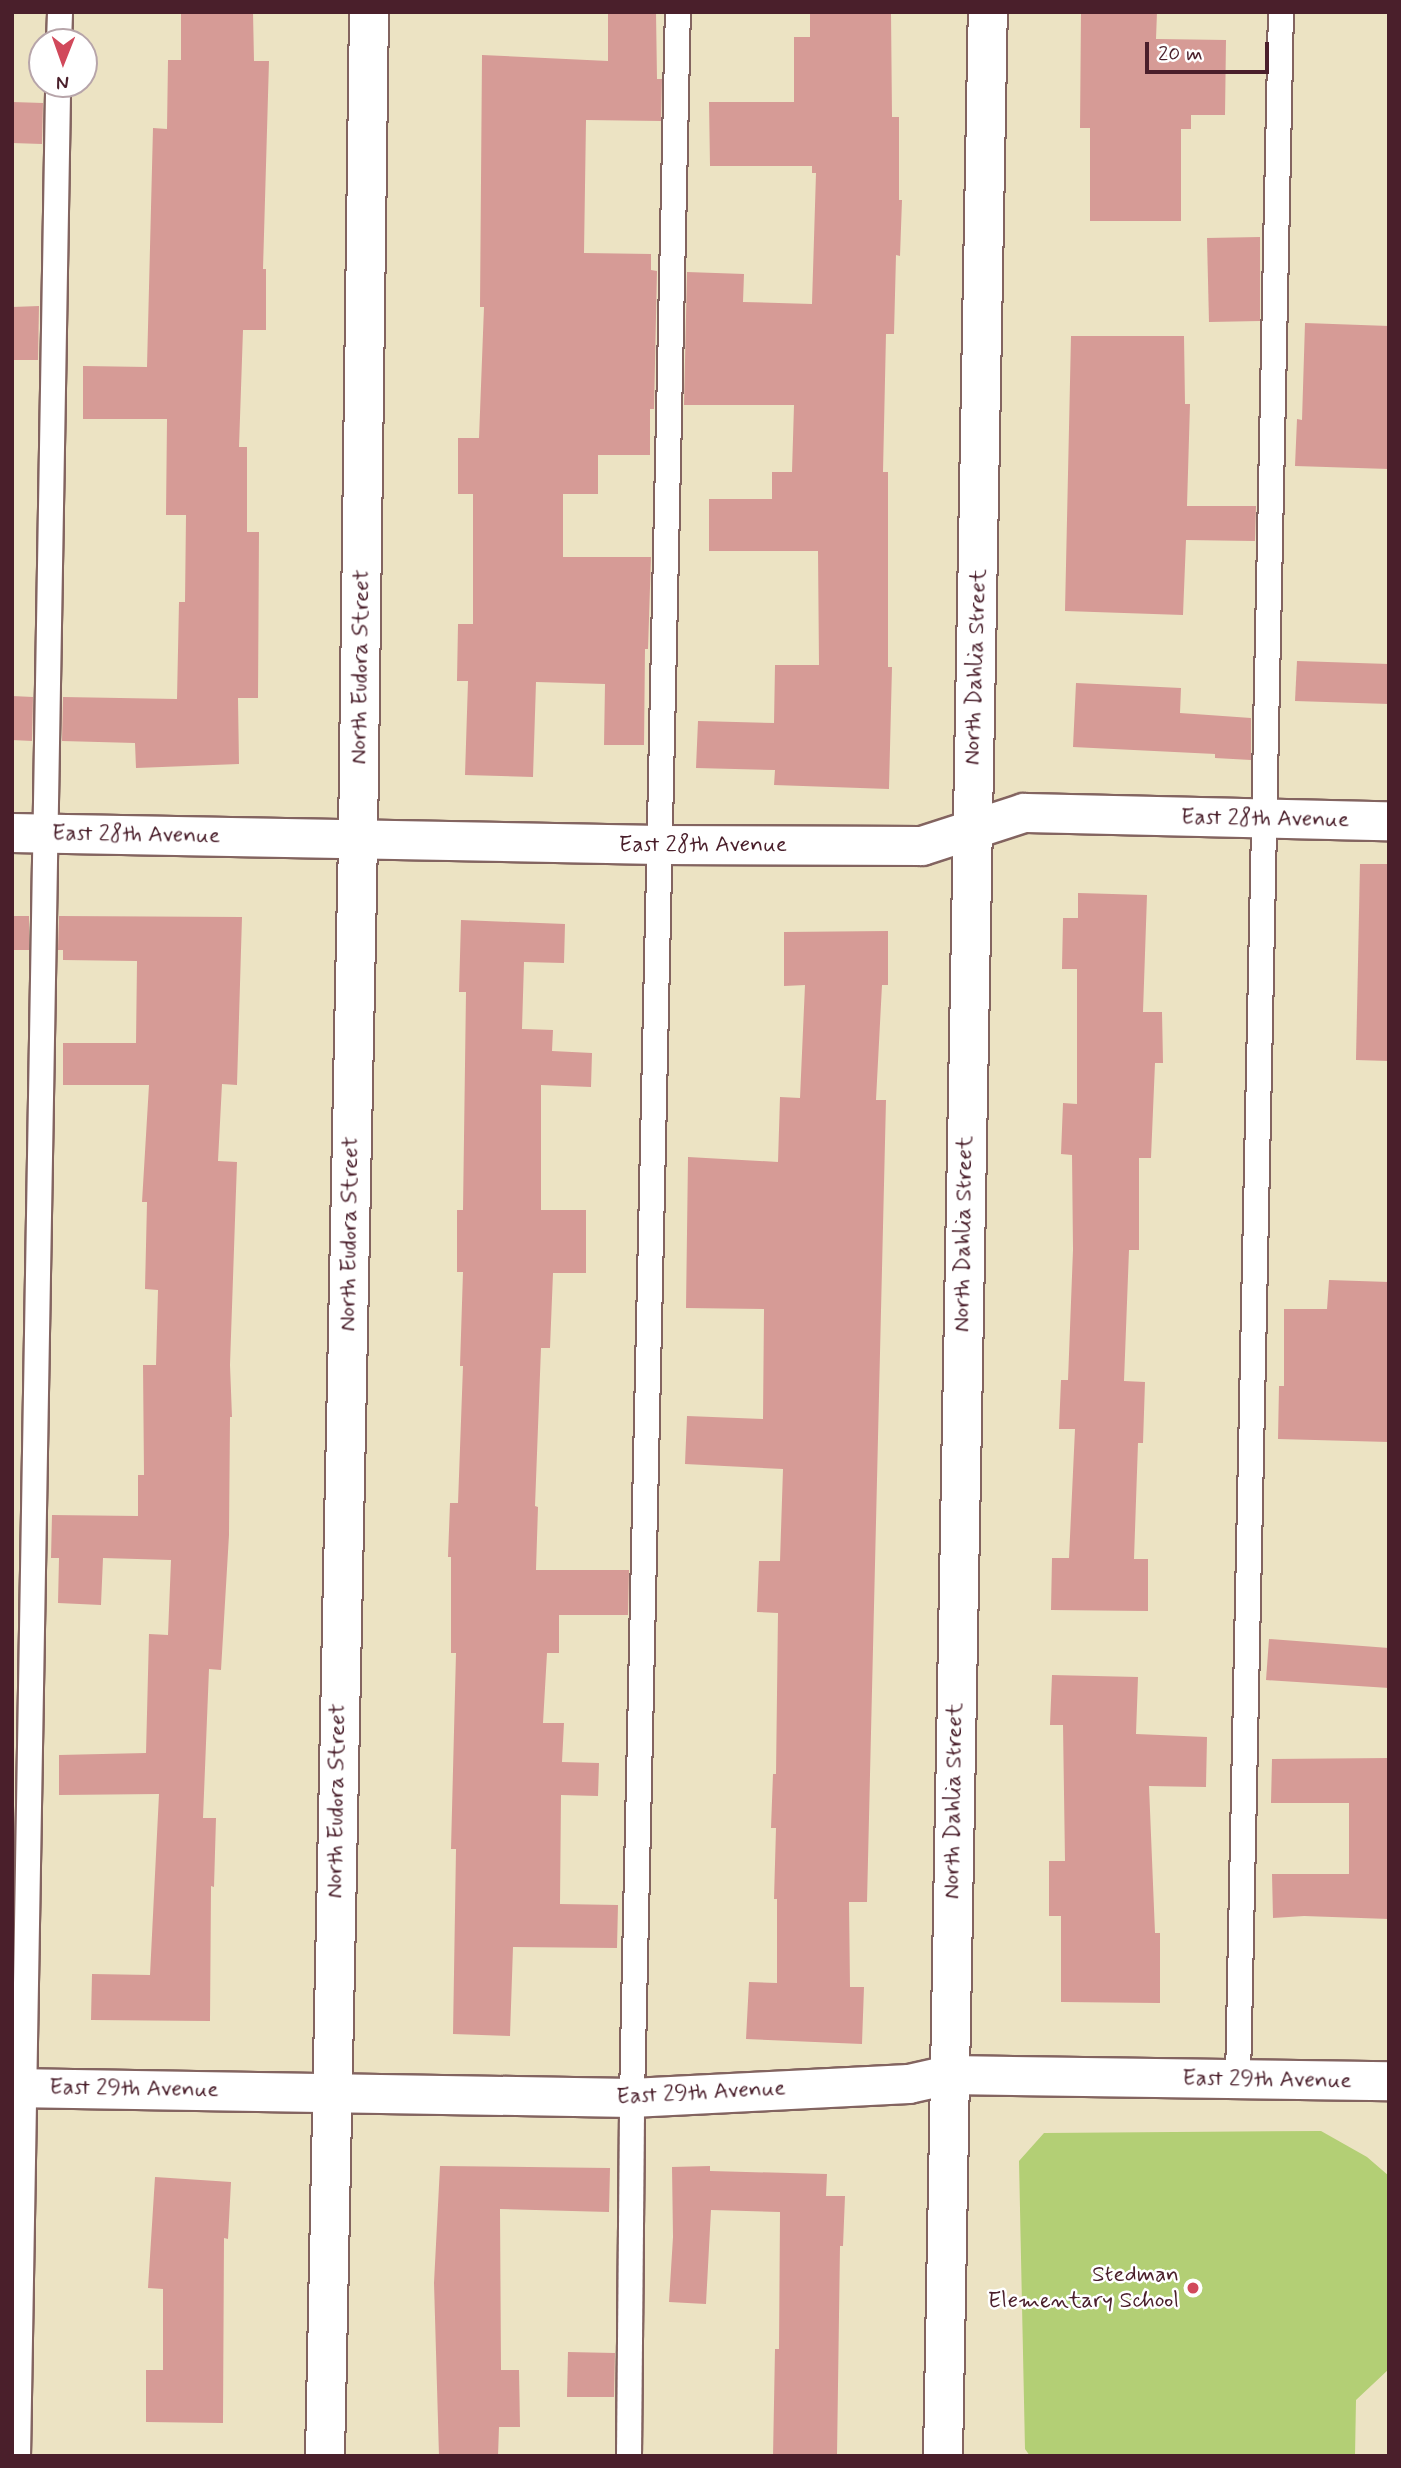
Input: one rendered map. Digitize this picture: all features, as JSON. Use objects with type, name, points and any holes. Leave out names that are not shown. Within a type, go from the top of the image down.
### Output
[{"type":"street","name":"North Eudora Street","points":[[325,2456],[358,838],[369,12]]},
{"type":"street","name":"North Dahlia Street","points":[[943,2456],[988,12]]},
{"type":"street","name":"East 28th Avenue","points":[[29,834],[660,845],[922,846],[1024,813],[1389,821]]},
{"type":"street","name":"East 29th Avenue","points":[[19,2088],[632,2098],[908,2084],[949,2075],[1389,2081]]},
{"type":"lane","points":[[629,2456],[632,2098],[678,12]]},
{"type":"lane","points":[[1238,2079],[1281,12]]},
{"type":"lane","points":[[18,2456],[29,834],[57,98]]},
{"type":"green space","name":"Stedman Elementary School","points":[[1321,2131],[1367,2157],[1389,2176],[1389,2369],[1356,2400],[1355,2456],[1030,2456],[1025,2449],[1019,2161],[1044,2133]]},
{"type":"building","points":[[181,12],[253,12],[254,61],[269,61],[263,269],[266,269],[266,330],[243,330],[239,447],[247,447],[247,532],[259,532],[258,698],[238,698],[239,764],[136,768],[135,743],[62,741],[63,697],[177,699],[179,602],[185,602],[186,515],[166,515],[167,419],[83,419],[83,366],[147,367],[153,128],[167,129],[168,60],[181,60]]},
{"type":"building","points":[[608,12],[656,12],[657,79],[662,79],[661,121],[586,120],[584,253],[651,254],[651,270],[657,271],[654,409],[650,409],[650,455],[598,455],[598,494],[563,494],[563,557],[651,557],[648,649],[645,649],[644,745],[604,745],[605,684],[536,682],[533,777],[465,775],[468,681],[457,681],[458,624],[473,624],[473,494],[458,494],[458,438],[479,438],[484,307],[480,307],[482,55],[608,61]]},
{"type":"building","points":[[810,12],[891,12],[892,117],[899,117],[899,200],[902,200],[900,256],[896,255],[894,334],[886,334],[883,472],[888,472],[888,667],[892,667],[889,789],[774,785],[775,770],[696,768],[698,721],[774,723],[775,665],[819,665],[818,551],[709,551],[709,499],[772,499],[772,472],[792,472],[794,405],[684,405],[687,272],[744,274],[743,302],[812,304],[816,173],[812,173],[812,166],[710,166],[709,102],[794,102],[794,37],[810,37]]},
{"type":"building","points":[[1081,12],[1157,12],[1156,39],[1226,40],[1225,115],[1191,115],[1191,129],[1181,129],[1181,221],[1090,221],[1090,128],[1080,128]]},
{"type":"building","points":[[12,102],[43,103],[42,144],[12,143]]},
{"type":"building","points":[[1260,237],[1260,321],[1209,322],[1207,238]]},
{"type":"building","points":[[39,306],[38,360],[12,360],[12,307]]},
{"type":"building","points":[[1305,323],[1389,326],[1389,469],[1295,466],[1297,419],[1302,420]]},
{"type":"building","points":[[1071,336],[1184,336],[1185,404],[1190,404],[1187,506],[1256,506],[1255,541],[1186,540],[1183,615],[1065,611]]},
{"type":"building","points":[[1297,661],[1389,664],[1389,704],[1295,701]]},
{"type":"building","points":[[1076,683],[1181,688],[1180,713],[1251,718],[1251,760],[1215,758],[1215,754],[1073,747]]},
{"type":"building","points":[[12,696],[33,697],[32,741],[12,740]]},
{"type":"building","points":[[1360,864],[1389,864],[1389,1061],[1356,1060]]},
{"type":"building","points":[[1078,893],[1147,895],[1143,1012],[1162,1012],[1163,1063],[1155,1063],[1151,1158],[1139,1158],[1139,1250],[1129,1250],[1124,1381],[1145,1382],[1143,1443],[1138,1443],[1134,1559],[1148,1559],[1148,1611],[1051,1610],[1052,1558],[1069,1558],[1075,1429],[1059,1429],[1061,1380],[1068,1380],[1073,1250],[1072,1155],[1061,1154],[1063,1103],[1077,1104],[1077,969],[1062,969],[1063,918],[1078,918]]},
{"type":"building","points":[[12,916],[29,916],[29,950],[12,950]]},
{"type":"building","points":[[59,916],[242,917],[237,1085],[222,1084],[218,1161],[237,1162],[230,1365],[232,1417],[229,1535],[221,1670],[209,1669],[203,1818],[216,1818],[214,1887],[211,1886],[210,2021],[91,2020],[92,1974],[150,1975],[159,1794],[59,1795],[59,1755],[146,1753],[149,1634],[168,1635],[171,1560],[103,1558],[101,1605],[58,1603],[59,1558],[51,1558],[52,1515],[138,1516],[138,1475],[144,1475],[143,1365],[156,1365],[158,1290],[145,1289],[147,1202],[142,1202],[149,1085],[63,1085],[63,1043],[136,1043],[137,961],[63,960],[63,950],[58,950]]},
{"type":"building","points":[[461,920],[565,924],[564,963],[524,962],[522,1029],[553,1030],[552,1051],[592,1053],[591,1087],[541,1085],[541,1210],[586,1210],[586,1273],[553,1273],[550,1348],[541,1348],[535,1506],[538,1507],[536,1570],[629,1570],[628,1615],[559,1615],[559,1653],[547,1653],[543,1723],[564,1723],[562,1762],[599,1763],[598,1796],[561,1795],[560,1904],[618,1905],[617,1948],[513,1947],[510,2036],[453,2034],[456,1849],[451,1849],[456,1653],[451,1653],[451,1557],[448,1557],[450,1503],[458,1503],[463,1366],[460,1366],[463,1272],[457,1272],[457,1210],[463,1210],[466,992],[459,992]]},
{"type":"building","points":[[888,931],[888,985],[882,985],[876,1100],[886,1100],[867,1902],[849,1902],[850,1987],[864,1987],[862,2044],[746,2039],[749,1982],[777,1983],[777,1899],[774,1899],[776,1828],[771,1828],[773,1774],[776,1774],[778,1613],[757,1612],[759,1561],[780,1561],[783,1469],[685,1464],[687,1416],[763,1419],[764,1309],[686,1308],[688,1157],[778,1162],[780,1097],[800,1098],[805,985],[784,986],[784,932]]},
{"type":"building","points":[[1329,1280],[1389,1282],[1389,1442],[1278,1439],[1279,1386],[1284,1386],[1284,1309],[1327,1309]]},
{"type":"building","points":[[1269,1639],[1389,1648],[1389,1688],[1266,1680]]},
{"type":"building","points":[[1052,1675],[1138,1677],[1136,1734],[1207,1737],[1206,1787],[1149,1786],[1155,1933],[1160,1933],[1160,2003],[1061,2002],[1061,1916],[1049,1916],[1049,1861],[1065,1861],[1063,1725],[1050,1725]]},
{"type":"building","points":[[1389,1758],[1389,1919],[1304,1916],[1273,1918],[1272,1874],[1349,1874],[1349,1803],[1271,1803],[1272,1759]]},
{"type":"building","points":[[440,2166],[610,2168],[609,2212],[500,2209],[501,2370],[519,2370],[520,2427],[499,2427],[498,2456],[439,2456],[434,2283]]},
{"type":"building","points":[[710,2166],[710,2171],[827,2174],[826,2196],[845,2196],[843,2246],[840,2246],[837,2456],[773,2456],[775,2349],[779,2349],[780,2212],[711,2210],[706,2304],[669,2302],[673,2237],[672,2167]]},
{"type":"building","points":[[155,2177],[231,2182],[228,2239],[224,2238],[223,2423],[146,2422],[146,2370],[163,2370],[163,2289],[148,2288]]},
{"type":"building","points":[[568,2352],[615,2353],[614,2397],[567,2397]]},
{"type":"place","name":"Stedman Elementary School","points":[[1193,2288]]}]
